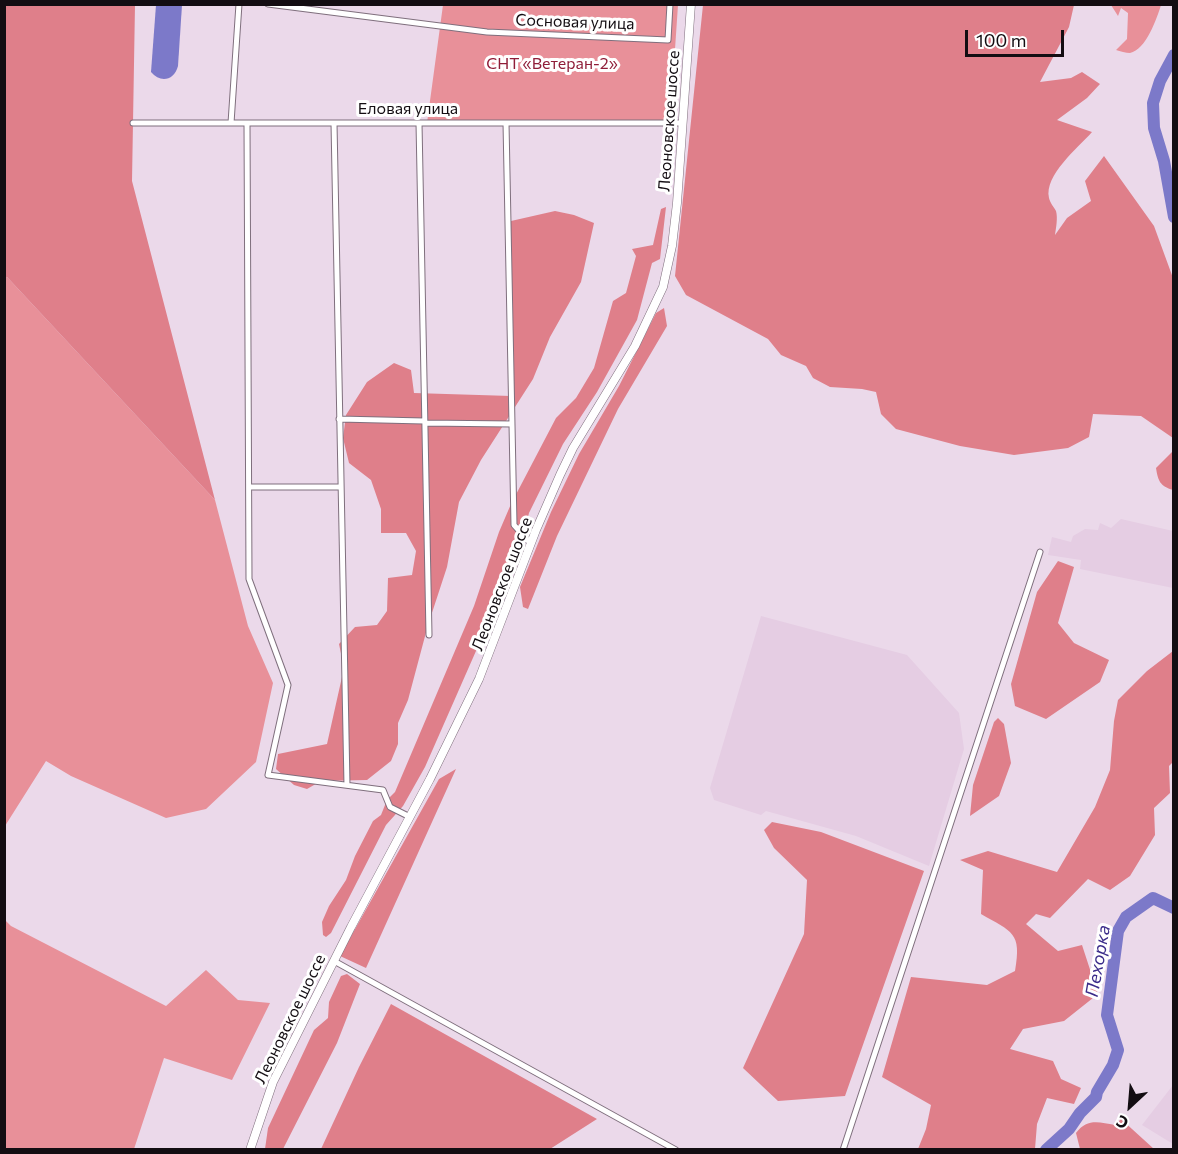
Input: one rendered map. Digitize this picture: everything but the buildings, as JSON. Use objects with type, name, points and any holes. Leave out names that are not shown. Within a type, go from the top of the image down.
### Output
[{"type":"main road","name":"Леоновское шоссе","points":[[250,1149],[273,1082],[411,817],[479,679],[531,544],[573,447],[635,346],[663,287],[672,246],[691,4]]},
{"type":"street","points":[[231,123],[239,4]]},
{"type":"street","name":"Сосновая улица","points":[[268,4],[488,32],[668,39],[670,4]]},
{"type":"street","name":"Еловая улица","points":[[133,123],[683,123]]},
{"type":"street","points":[[247,123],[249,579],[288,685],[268,775],[384,790],[390,807],[411,817]]},
{"type":"street","points":[[334,123],[347,785]]},
{"type":"street","points":[[418,123],[429,635]]},
{"type":"street","points":[[506,123],[514,525],[531,544]]},
{"type":"street","points":[[339,419],[512,424]]},
{"type":"street","points":[[249,487],[341,487]]},
{"type":"street","points":[[843,1149],[1040,552]]},
{"type":"street","points":[[334,961],[676,1149]]},
{"type":"shaded area","points":[[5,5],[135,5],[132,181],[215,500],[7,277],[5,278]]},
{"type":"shaded area","points":[[156,5],[182,5],[178,66],[173,75],[166,79],[158,78],[151,72]]},
{"type":"shaded area","points":[[703,5],[1074,5],[1069,27],[1040,82],[1071,78],[1082,72],[1100,84],[1087,98],[1057,120],[1092,132],[1063,162],[1052,180],[1049,198],[1057,214],[1055,235],[1067,218],[1091,201],[1085,181],[1104,156],[1154,226],[1173,278],[1173,438],[1141,416],[1093,414],[1089,437],[1068,448],[1014,455],[960,446],[896,429],[881,414],[876,392],[830,387],[813,378],[806,366],[781,355],[768,339],[686,295],[675,276]]},
{"type":"shaded area","points":[[666,207],[660,259],[652,263],[637,320],[597,392],[563,444],[529,513],[520,548],[496,595],[494,610],[425,767],[403,806],[386,825],[331,933],[326,937],[323,935],[322,922],[329,906],[346,880],[355,856],[373,821],[381,815],[387,800],[395,792],[474,606],[511,504],[556,418],[576,398],[594,368],[613,301],[626,293],[636,256],[632,249],[653,245],[661,209]]},
{"type":"shaded area","points":[[555,211],[594,223],[581,282],[550,337],[533,379],[481,460],[459,502],[447,567],[428,625],[408,700],[398,723],[398,744],[391,761],[367,780],[321,781],[307,789],[294,785],[276,769],[278,754],[327,744],[344,668],[339,644],[355,627],[377,625],[387,611],[388,578],[412,575],[416,551],[406,533],[381,533],[381,509],[371,480],[349,463],[343,438],[346,415],[367,382],[394,363],[411,370],[414,393],[511,396],[511,221]]},
{"type":"shaded area","points":[[664,308],[667,326],[618,409],[557,536],[528,609],[523,607],[520,587],[551,512],[579,454],[619,386],[656,313]]},
{"type":"shaded area","points":[[1173,451],[1173,490],[1160,482],[1156,468]]},
{"type":"shaded area","points":[[1121,519],[1173,531],[1173,588],[1080,569],[1081,560],[1048,555],[1052,537],[1071,542],[1073,536],[1085,529],[1098,530],[1100,523],[1111,528]]},
{"type":"shaded area","points":[[1058,561],[1074,567],[1058,623],[1074,643],[1109,660],[1100,682],[1046,719],[1015,706],[1011,684],[1037,592]]},
{"type":"shaded area","points":[[761,616],[907,655],[959,713],[964,749],[929,866],[856,836],[766,811],[761,815],[714,800],[710,788]]},
{"type":"shaded area","points":[[1173,651],[1173,762],[1169,766],[1170,793],[1154,808],[1155,835],[1130,876],[1110,890],[1088,879],[1050,918],[1036,914],[1026,924],[1058,951],[1082,945],[1098,994],[1064,1021],[1023,1029],[1010,1049],[1053,1061],[1061,1079],[1081,1088],[1074,1104],[1047,1098],[1037,1124],[1035,1149],[918,1149],[926,1129],[931,1105],[882,1077],[911,977],[987,985],[1015,971],[1017,958],[1017,948],[1012,935],[981,914],[983,870],[960,860],[988,851],[1057,872],[1095,807],[1110,770],[1118,700],[1147,671]]},
{"type":"shaded area","points":[[998,718],[1004,724],[1011,763],[999,796],[970,816],[973,785],[994,722]]},
{"type":"shaded area","points":[[456,769],[366,968],[340,956],[439,779]]},
{"type":"shaded area","points":[[772,822],[821,832],[924,871],[845,1096],[778,1101],[743,1068],[804,934],[807,880],[774,848],[764,830]]},
{"type":"shaded area","points":[[347,974],[360,984],[337,1043],[283,1149],[265,1149],[268,1128],[314,1030],[328,1018],[329,1002],[341,976]]},
{"type":"shaded area","points":[[391,1004],[597,1119],[550,1149],[321,1149]]},
{"type":"shaded area","points":[[1173,1085],[1173,1144],[1142,1125]]},
{"type":"shaded area","points":[[1121,1119],[1154,1149],[1080,1149],[1076,1133],[1084,1125],[1094,1122],[1115,1125]]},
{"type":"green space","name":"СНТ «Ветеран-2»","points":[[443,5],[678,5],[670,123],[427,123]]},
{"type":"green space","points":[[1111,5],[1161,5],[1150,33],[1136,51],[1130,53],[1116,50],[1127,39],[1128,13],[1121,8],[1118,16]]},
{"type":"green space","points":[[7,277],[215,500],[248,626],[273,683],[256,762],[206,809],[166,818],[71,776],[46,761],[5,826],[4,278]]},
{"type":"green space","points":[[4,919],[11,926],[166,1006],[206,970],[238,1000],[270,1003],[232,1080],[164,1058],[134,1149],[5,1149]]},
{"type":"waterway","name":"Пехорка","points":[[1174,55],[1160,81],[1153,103],[1154,128],[1164,161],[1174,217]]},
{"type":"waterway","name":"Пехорка","points":[[1046,1150],[1069,1129],[1080,1113],[1096,1097],[1113,1065],[1118,1050],[1107,1015],[1118,931],[1126,917],[1153,898],[1174,908]]}]
